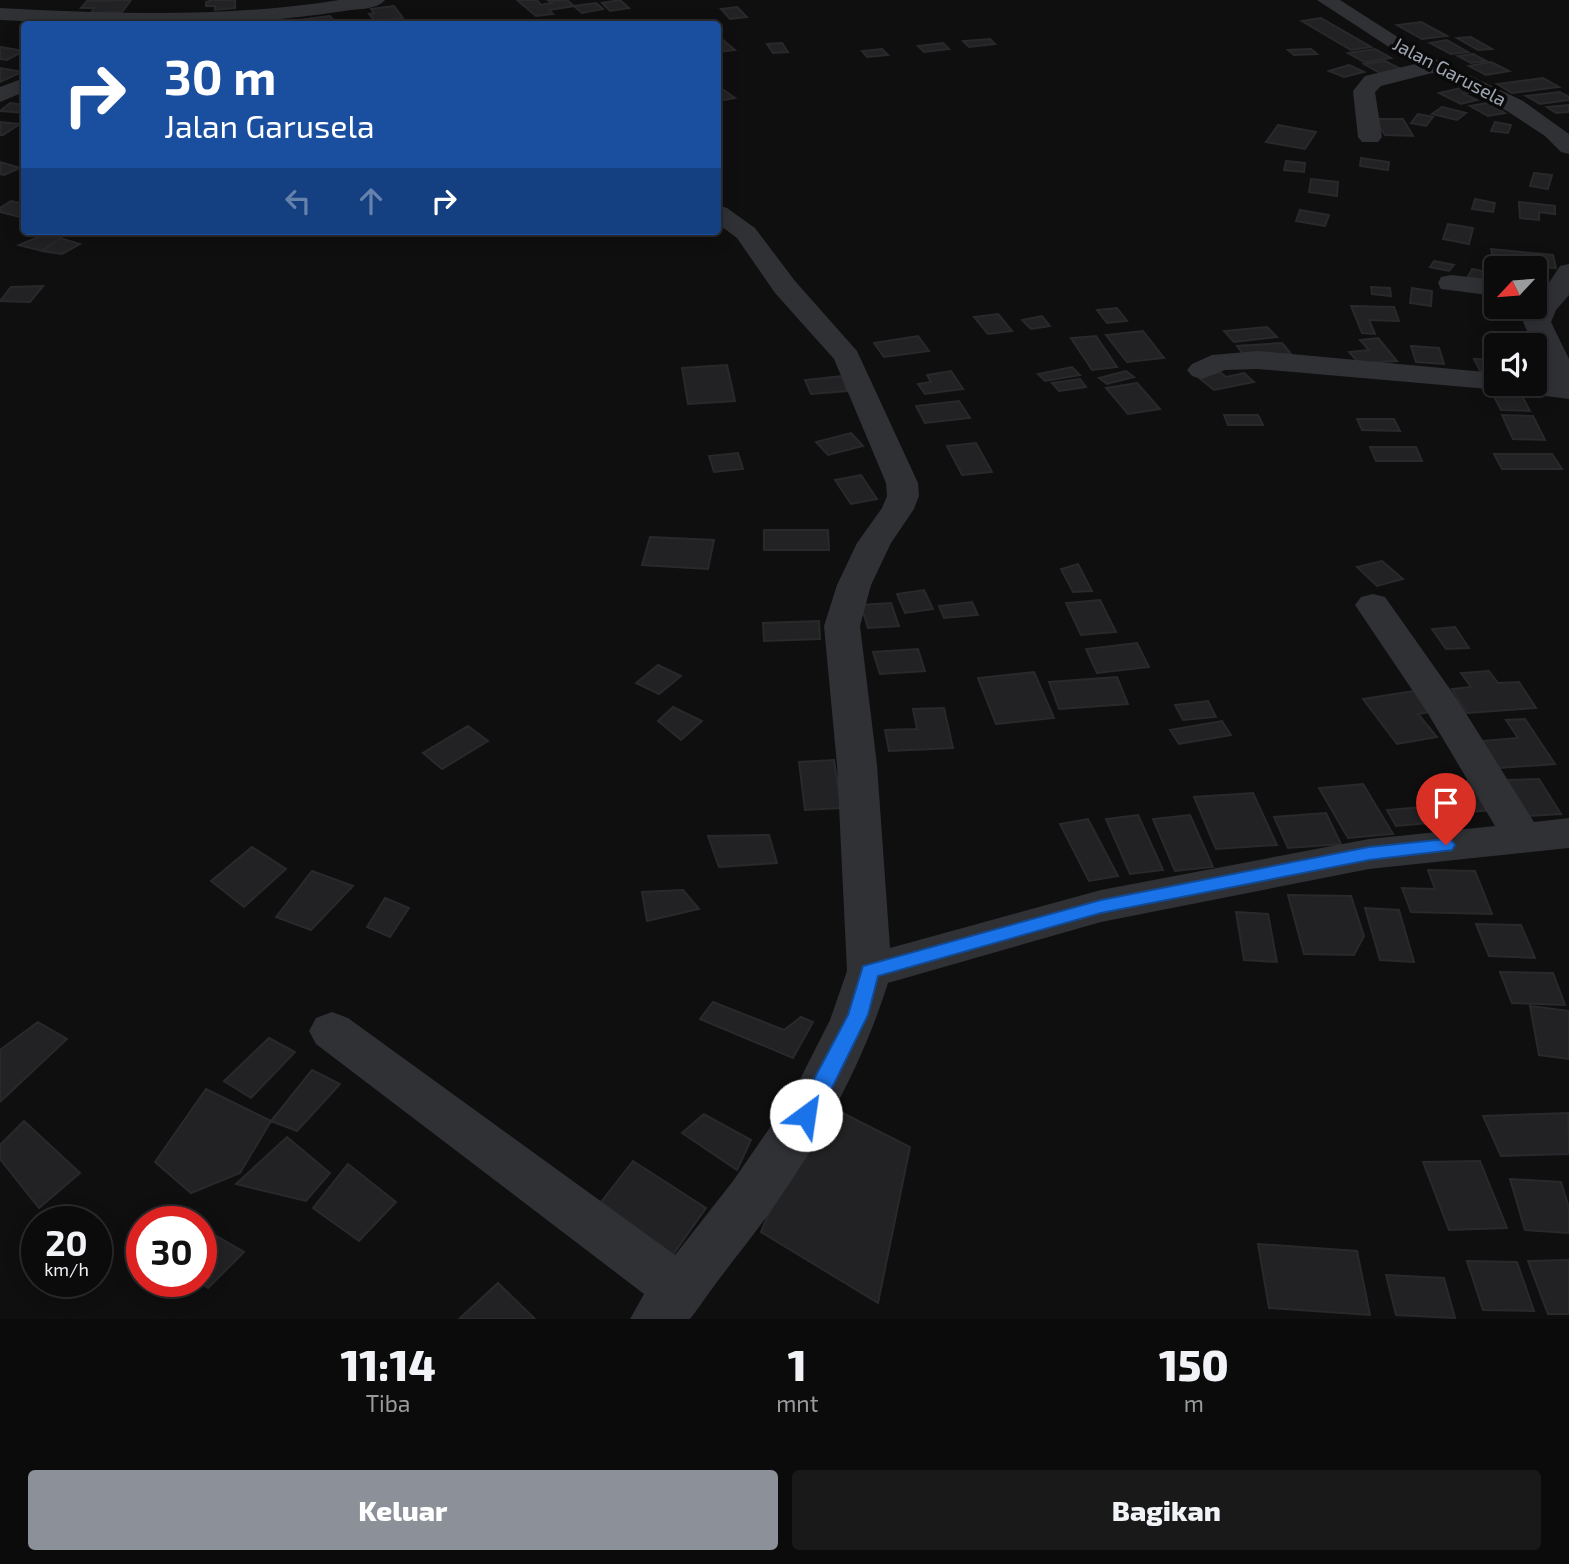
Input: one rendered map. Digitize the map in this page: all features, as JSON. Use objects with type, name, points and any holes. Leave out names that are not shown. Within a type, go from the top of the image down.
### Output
[{"type":"street","points":[[227,21],[292,19],[375,0]]},
{"type":"street","name":"Jalan Garusela","points":[[1327,0],[1414,56],[1515,106],[1553,131],[1569,147]]},
{"type":"street","points":[[0,14],[137,21]]},
{"type":"street","points":[[1370,137],[1364,91],[1367,85],[1373,81],[1434,66]]},
{"type":"street","points":[[0,95],[21,84]]},
{"type":"street","points":[[332,1031],[669,1304],[766,1177],[819,1094],[858,1015],[869,971],[857,765],[842,626],[854,585],[874,543],[898,509],[903,496],[902,483],[847,357],[785,287],[746,233],[721,215]]},
{"type":"street","points":[[1451,283],[1484,287]]},
{"type":"street","points":[[1553,287],[1536,322],[1569,389]]},
{"type":"street","points":[[1202,370],[1213,363],[1227,360],[1258,360],[1484,381]]},
{"type":"street","points":[[1547,387],[1569,389]]},
{"type":"street","points":[[1373,605],[1444,708],[1522,836]]},
{"type":"street","points":[[869,971],[1101,906],[1369,854],[1569,833]]},
{"type":"building","points":[[131,0],[122,12],[91,13],[94,8],[81,8],[87,1]]},
{"type":"building","points":[[235,0],[235,8],[215,10],[215,6],[206,6],[206,2]]},
{"type":"building","points":[[517,0],[537,0],[541,5],[552,3],[549,1],[567,0],[574,6],[549,10],[553,14],[536,16]]},
{"type":"building","points":[[620,0],[629,8],[610,11],[602,3]]},
{"type":"building","points":[[596,3],[603,9],[582,13],[574,6]]},
{"type":"building","points":[[394,6],[403,18],[375,21],[369,14],[374,13],[371,9]]},
{"type":"building","points":[[737,7],[747,17],[730,19],[721,9]]},
{"type":"building","points":[[330,16],[334,21],[299,21]]},
{"type":"building","points":[[1321,18],[1371,47],[1351,50],[1302,21]]},
{"type":"building","points":[[1421,22],[1447,36],[1422,39],[1397,25]]},
{"type":"building","points":[[1471,37],[1492,49],[1478,50],[1457,38]]},
{"type":"building","points":[[990,39],[995,44],[969,47],[963,41]]},
{"type":"building","points":[[723,40],[735,50],[721,52]]},
{"type":"building","points":[[1447,40],[1468,52],[1451,54],[1430,43]]},
{"type":"building","points":[[782,43],[788,52],[773,53],[767,44]]},
{"type":"building","points":[[943,43],[949,49],[924,52],[918,46]]},
{"type":"building","points":[[1,47],[21,50],[7,60],[0,59]]},
{"type":"building","points":[[882,49],[888,55],[867,57],[862,51]]},
{"type":"building","points":[[1311,49],[1317,54],[1294,55],[1288,50]]},
{"type":"building","points":[[1375,49],[1391,58],[1364,62],[1348,53]]},
{"type":"building","points":[[1473,54],[1486,61],[1471,63],[1458,56]]},
{"type":"building","points":[[1385,61],[1401,69],[1380,73],[1364,64]]},
{"type":"building","points":[[1491,62],[1509,71],[1486,75],[1469,66]]},
{"type":"building","points":[[1349,65],[1364,72],[1344,77],[1329,71]]},
{"type":"building","points":[[0,68],[21,72],[21,72],[0,82]]},
{"type":"building","points":[[1543,78],[1559,87],[1512,93],[1497,84]]},
{"type":"building","points":[[1465,87],[1474,92],[1464,94],[1477,100],[1461,104],[1439,93]]},
{"type":"building","points":[[721,88],[735,98],[721,100]]},
{"type":"building","points":[[1560,92],[1569,97],[1569,100],[1540,104],[1526,96]]},
{"type":"building","points":[[10,103],[21,105],[21,113],[0,111]]},
{"type":"building","points":[[1487,103],[1505,113],[1488,116],[1470,106]]},
{"type":"building","points":[[1569,105],[1569,112],[1556,113],[1547,107]]},
{"type":"building","points":[[1442,107],[1466,113],[1457,120],[1432,114]]},
{"type":"building","points":[[1418,114],[1433,117],[1426,126],[1411,123]]},
{"type":"building","points":[[1375,119],[1403,119],[1413,136],[1385,135]]},
{"type":"building","points":[[0,122],[20,124],[0,135]]},
{"type":"building","points":[[1495,122],[1511,125],[1508,133],[1491,131]]},
{"type":"building","points":[[1278,125],[1316,132],[1305,149],[1266,142]]},
{"type":"building","points":[[1361,158],[1389,162],[1388,170],[1360,166]]},
{"type":"building","points":[[1286,161],[1305,163],[1304,172],[1284,170]]},
{"type":"building","points":[[0,162],[20,168],[4,175],[0,174]]},
{"type":"building","points":[[1534,173],[1552,175],[1548,189],[1530,186]]},
{"type":"building","points":[[1311,179],[1338,182],[1337,196],[1309,192]]},
{"type":"building","points":[[1475,199],[1495,203],[1493,212],[1472,209]]},
{"type":"building","points":[[11,201],[21,203],[21,217],[0,212],[0,208]]},
{"type":"building","points":[[1519,202],[1555,206],[1555,214],[1539,212],[1539,220],[1520,218]]},
{"type":"building","points":[[1300,210],[1329,215],[1325,226],[1296,221]]},
{"type":"building","points":[[1448,224],[1473,228],[1469,244],[1443,239]]},
{"type":"building","points":[[43,235],[64,235],[42,251],[19,245]]},
{"type":"building","points":[[60,238],[80,244],[62,254],[42,251]]},
{"type":"building","points":[[1491,249],[1553,255],[1556,268],[1547,267],[1547,256],[1493,256]]},
{"type":"building","points":[[1434,261],[1454,265],[1449,271],[1430,267]]},
{"type":"building","points":[[1472,269],[1484,271],[1484,281],[1467,278]]},
{"type":"building","points":[[43,286],[30,302],[0,301],[11,287]]},
{"type":"building","points":[[1371,287],[1390,288],[1391,296],[1372,294]]},
{"type":"building","points":[[1412,288],[1432,291],[1431,306],[1410,303]]},
{"type":"building","points":[[1351,306],[1394,307],[1399,321],[1369,320],[1375,334],[1362,333]]},
{"type":"building","points":[[1117,308],[1127,321],[1107,323],[1097,310]]},
{"type":"building","points":[[998,314],[1012,331],[988,334],[974,317]]},
{"type":"building","points":[[1042,316],[1050,326],[1031,329],[1022,320]]},
{"type":"building","points":[[1267,327],[1277,337],[1234,342],[1224,331]]},
{"type":"building","points":[[1143,331],[1164,358],[1127,362],[1106,335]]},
{"type":"building","points":[[918,336],[929,351],[884,357],[874,343]]},
{"type":"building","points":[[1096,336],[1117,367],[1092,370],[1071,338]]},
{"type":"building","points":[[1378,338],[1397,361],[1359,363],[1349,352],[1369,350],[1360,340]]},
{"type":"building","points":[[1282,343],[1291,354],[1245,357],[1237,346]]},
{"type":"building","points":[[1411,346],[1439,348],[1444,364],[1416,362]]},
{"type":"building","points":[[1474,359],[1484,359],[1484,378]]},
{"type":"building","points":[[727,365],[735,401],[688,404],[682,368]]},
{"type":"building","points":[[1072,367],[1080,375],[1045,381],[1038,374]]},
{"type":"building","points":[[951,371],[963,389],[925,394],[918,384],[931,382],[927,375]]},
{"type":"building","points":[[1126,371],[1134,377],[1107,384],[1099,378]]},
{"type":"building","points":[[1220,372],[1226,377],[1244,373],[1254,382],[1214,390],[1198,377]]},
{"type":"building","points":[[842,376],[847,391],[811,394],[805,380]]},
{"type":"building","points":[[1080,379],[1086,387],[1059,391],[1052,383]]},
{"type":"building","points":[[1137,383],[1160,409],[1128,414],[1106,388]]},
{"type":"building","points":[[1494,396],[1522,396],[1530,411],[1501,410]]},
{"type":"building","points":[[959,401],[970,418],[925,423],[916,406]]},
{"type":"building","points":[[1224,415],[1258,415],[1263,425],[1228,425]]},
{"type":"building","points":[[1502,415],[1533,416],[1545,440],[1513,439]]},
{"type":"building","points":[[1357,419],[1394,419],[1400,431],[1362,430]]},
{"type":"building","points":[[851,433],[863,446],[828,455],[816,442]]},
{"type":"building","points":[[976,443],[992,472],[962,475],[947,446]]},
{"type":"building","points":[[1370,447],[1416,447],[1422,461],[1376,461]]},
{"type":"building","points":[[738,453],[743,469],[714,472],[709,456]]},
{"type":"building","points":[[1494,454],[1552,454],[1562,469],[1502,469]]},
{"type":"building","points":[[861,475],[877,499],[851,504],[835,480]]},
{"type":"building","points":[[764,530],[828,530],[829,550],[764,550]]},
{"type":"building","points":[[650,537],[714,540],[708,569],[642,565]]},
{"type":"building","points":[[1382,561],[1403,579],[1377,586],[1357,567]]},
{"type":"building","points":[[1078,564],[1092,591],[1073,592],[1061,569]]},
{"type":"building","points":[[924,590],[933,609],[905,613],[897,594]]},
{"type":"building","points":[[1100,600],[1116,632],[1081,635],[1066,603]]},
{"type":"building","points":[[972,602],[978,615],[944,618],[939,606]]},
{"type":"building","points":[[891,603],[899,626],[868,628],[861,605]]},
{"type":"building","points":[[819,621],[820,639],[764,641],[763,623]]},
{"type":"building","points":[[1455,627],[1469,648],[1446,649],[1432,629]]},
{"type":"building","points":[[1137,643],[1149,667],[1097,673],[1086,649]]},
{"type":"building","points":[[918,649],[925,671],[880,674],[873,652]]},
{"type":"building","points":[[658,665],[681,676],[659,694],[636,683]]},
{"type":"building","points":[[1489,671],[1498,683],[1519,682],[1536,708],[1467,713],[1452,689],[1471,687],[1461,673]]},
{"type":"building","points":[[1034,672],[1054,718],[996,724],[978,678]]},
{"type":"building","points":[[1117,677],[1128,704],[1059,709],[1049,682]]},
{"type":"building","points":[[1420,690],[1437,711],[1418,714],[1437,737],[1397,744],[1363,699]]},
{"type":"building","points":[[1208,701],[1216,717],[1183,720],[1175,705]]},
{"type":"building","points":[[673,707],[702,721],[681,740],[658,721]]},
{"type":"building","points":[[944,708],[953,748],[889,751],[885,730],[917,729],[913,709]]},
{"type":"building","points":[[1525,719],[1555,764],[1499,768],[1482,741],[1518,738],[1506,720]]},
{"type":"building","points":[[1222,721],[1231,735],[1179,744],[1170,730]]},
{"type":"building","points":[[468,726],[488,741],[442,769],[423,753]]},
{"type":"building","points":[[834,760],[841,808],[805,810],[799,762]]},
{"type":"building","points":[[1539,779],[1561,814],[1528,816],[1506,780]]},
{"type":"building","points":[[1475,781],[1493,810],[1460,813],[1443,783]]},
{"type":"building","points":[[1363,784],[1393,834],[1348,838],[1319,788]]},
{"type":"building","points":[[1253,793],[1277,845],[1216,849],[1194,797]]},
{"type":"building","points":[[1421,807],[1430,823],[1396,826],[1387,810]]},
{"type":"building","points":[[1326,813],[1341,844],[1288,848],[1274,817]]},
{"type":"building","points":[[1138,815],[1163,870],[1130,874],[1106,819]]},
{"type":"building","points":[[1190,815],[1213,867],[1175,871],[1153,819]]},
{"type":"building","points":[[1088,819],[1118,876],[1089,881],[1060,824]]},
{"type":"building","points":[[769,835],[777,863],[719,867],[708,836]]},
{"type":"building","points":[[252,847],[286,869],[244,907],[211,881]]},
{"type":"building","points":[[1428,870],[1475,871],[1492,914],[1411,912],[1402,888],[1435,889]]},
{"type":"building","points":[[312,871],[353,886],[311,930],[276,917]]},
{"type":"building","points":[[683,890],[699,909],[647,921],[642,892]]},
{"type":"building","points":[[1288,895],[1351,896],[1364,936],[1354,955],[1304,954]]},
{"type":"building","points":[[385,898],[409,908],[390,937],[367,927]]},
{"type":"building","points":[[1365,908],[1399,910],[1414,962],[1380,960]]},
{"type":"building","points":[[1236,912],[1268,914],[1277,962],[1244,960]]},
{"type":"building","points":[[1476,924],[1521,925],[1535,958],[1489,956]]},
{"type":"building","points":[[1500,972],[1553,973],[1565,1005],[1512,1003]]},
{"type":"building","points":[[713,1002],[784,1030],[801,1017],[813,1022],[793,1058],[700,1019]]},
{"type":"building","points":[[1530,1006],[1569,1011],[1569,1059],[1539,1055]]},
{"type":"building","points":[[38,1022],[67,1039],[0,1102],[0,1050]]},
{"type":"building","points":[[269,1038],[295,1052],[251,1098],[224,1081]]},
{"type":"building","points":[[312,1070],[340,1084],[297,1131],[271,1121]]},
{"type":"building","points":[[206,1089],[271,1121],[240,1173],[191,1193],[155,1162]]},
{"type":"building","points":[[817,1100],[910,1147],[878,1303],[761,1232]]},
{"type":"building","points":[[1568,1113],[1569,1154],[1501,1156],[1483,1116]]},
{"type":"building","points":[[704,1114],[751,1140],[737,1170],[682,1133]]},
{"type":"building","points":[[24,1121],[80,1173],[41,1206],[37,1206],[0,1159],[0,1145]]},
{"type":"building","points":[[287,1137],[330,1173],[306,1201],[236,1184]]},
{"type":"building","points":[[633,1161],[706,1208],[667,1263],[594,1211]]},
{"type":"building","points":[[1480,1161],[1507,1228],[1449,1230],[1423,1162]]},
{"type":"building","points":[[348,1164],[396,1202],[359,1241],[313,1208]]},
{"type":"building","points":[[1510,1179],[1561,1182],[1569,1208],[1569,1233],[1525,1230]]},
{"type":"building","points":[[217,1236],[244,1252],[217,1279]]},
{"type":"building","points":[[1258,1244],[1357,1251],[1370,1315],[1269,1308]]},
{"type":"building","points":[[1569,1260],[1569,1314],[1548,1314],[1528,1261]]},
{"type":"building","points":[[1467,1261],[1517,1262],[1534,1311],[1483,1310]]},
{"type":"building","points":[[1386,1275],[1444,1278],[1455,1318],[1396,1315]]},
{"type":"building","points":[[498,1283],[535,1319],[459,1319]]},
{"type":"route","points":[[806,1115],[858,1015],[869,971],[1101,906],[1369,854],[1446,845]]}]
